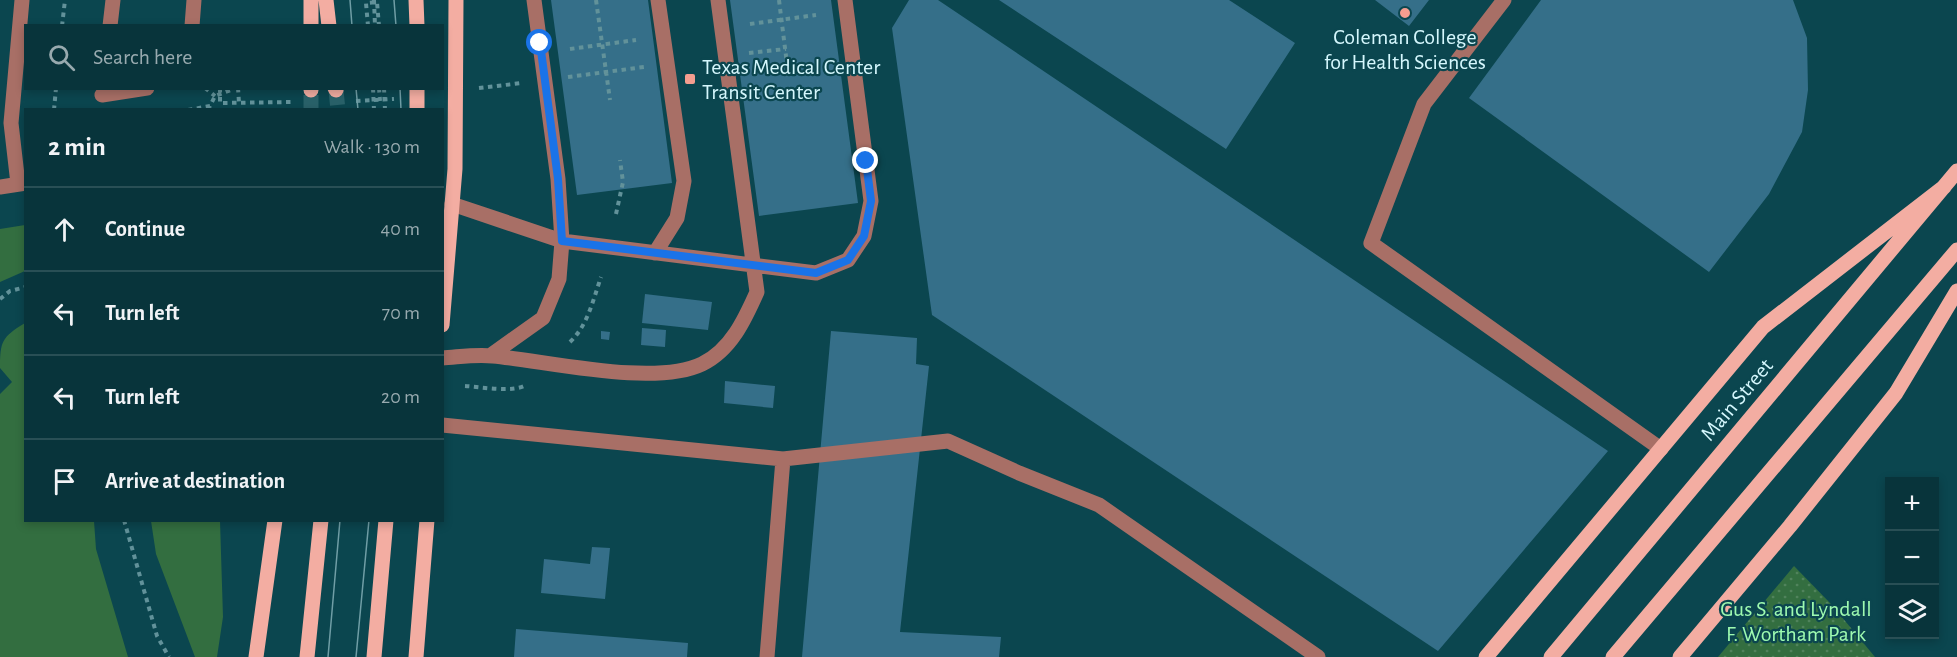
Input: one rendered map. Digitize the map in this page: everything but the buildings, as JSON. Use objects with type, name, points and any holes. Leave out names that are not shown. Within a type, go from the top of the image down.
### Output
[{"type":"main road","points":[[311,0],[311,24]]},
{"type":"main road","points":[[326,0],[329,24]]},
{"type":"main road","points":[[416,0],[417,24]]},
{"type":"main road","points":[[444,301],[455,169],[456,0]]},
{"type":"main road","points":[[417,90],[417,108]]},
{"type":"main road","name":"Main Street","points":[[1551,657],[1957,171]]},
{"type":"main road","points":[[1486,657],[1763,327],[1944,187]]},
{"type":"main road","points":[[1613,657],[1957,250]]},
{"type":"main road","points":[[1680,657],[1790,526],[1896,393],[1957,291]]},
{"type":"main road","points":[[256,657],[275,522]]},
{"type":"main road","points":[[307,657],[321,522]]},
{"type":"main road","points":[[374,657],[386,522]]},
{"type":"main road","points":[[416,657],[427,522]]},
{"type":"lane","points":[[0,188],[22,184],[11,123],[22,0]]},
{"type":"lane","points":[[110,24],[113,0]]},
{"type":"lane","points":[[192,24],[194,0]]},
{"type":"lane","points":[[491,356],[543,318],[559,279],[562,241],[558,179],[534,0]]},
{"type":"lane","points":[[655,253],[677,218],[684,181],[658,0]]},
{"type":"lane","points":[[444,358],[491,356],[616,371],[666,374],[703,364],[741,328],[757,292],[718,0]]},
{"type":"lane","points":[[452,204],[562,241],[816,273],[848,260],[864,236],[871,201],[845,0]]},
{"type":"lane","points":[[1504,0],[1424,104],[1371,243],[1661,449]]},
{"type":"lane","points":[[102,98],[138,90]]},
{"type":"lane","points":[[444,425],[783,459],[948,441],[1019,473],[1100,505],[1318,657]]},
{"type":"lane","points":[[767,657],[783,459]]},
{"type":"path","points":[[62,24],[65,0]]},
{"type":"path","points":[[597,0],[610,100],[604,45]]},
{"type":"path","points":[[779,0],[789,80],[784,19]]},
{"type":"path","points":[[374,1],[377,24]]},
{"type":"path","points":[[368,24],[366,3],[374,1]]},
{"type":"path","points":[[374,1],[377,3],[377,24]]},
{"type":"path","points":[[750,24],[816,15]]},
{"type":"path","points":[[570,49],[636,40]]},
{"type":"path","points":[[747,53],[786,49]]},
{"type":"path","points":[[561,78],[646,67]]},
{"type":"path","points":[[479,88],[526,82]]},
{"type":"path","points":[[54,108],[56,90]]},
{"type":"path","points":[[208,90],[215,96]]},
{"type":"path","points":[[238,90],[239,103]]},
{"type":"path","points":[[373,90],[374,108]]},
{"type":"path","points":[[381,90],[380,101],[396,99]]},
{"type":"path","points":[[381,90],[385,108]]},
{"type":"path","points":[[199,108],[210,106],[215,96],[222,91]]},
{"type":"path","points":[[385,100],[385,108]]},
{"type":"path","points":[[374,101],[374,108]]},
{"type":"path","points":[[616,214],[623,182],[620,160]]},
{"type":"path","points":[[567,345],[582,327],[601,277]]},
{"type":"path","points":[[0,299],[10,291],[24,288]]},
{"type":"path","points":[[465,386],[522,388],[531,382]]},
{"type":"path","points":[[125,522],[157,636],[169,657]]},
{"type":"green space","points":[[24,225],[24,271],[0,282],[0,229]]},
{"type":"green space","points":[[24,324],[24,522],[94,522],[96,549],[128,657],[0,657],[0,394],[12,382],[0,368],[2,346],[11,332]]},
{"type":"green space","points":[[151,522],[220,522],[223,617],[217,657],[195,657],[156,554]]},
{"type":"green space","name":"Gus S. and Lyndall F. Wortham Park","points":[[1794,566],[1831,604],[1875,657],[1718,657]]},
{"type":"tunnel","points":[[311,90],[311,108]]},
{"type":"tunnel","points":[[336,90],[338,108]]},
{"type":"tram line","points":[[350,0],[352,24]]},
{"type":"tram line","points":[[394,0],[396,24]]},
{"type":"tram line","points":[[356,90],[358,108]]},
{"type":"tram line","points":[[400,90],[401,108]]},
{"type":"tram line","points":[[328,657],[340,522]]},
{"type":"tram line","points":[[356,657],[369,522]]},
{"type":"place","name":"Coleman College for Health Sciences","points":[[1405,13]]},
{"type":"place","name":"Texas Medical Center Transit Center","points":[[690,79]]},
{"type":"route","points":[[540,43],[558,179],[562,241],[816,273],[848,260],[864,236],[871,201],[866,161]]}]
